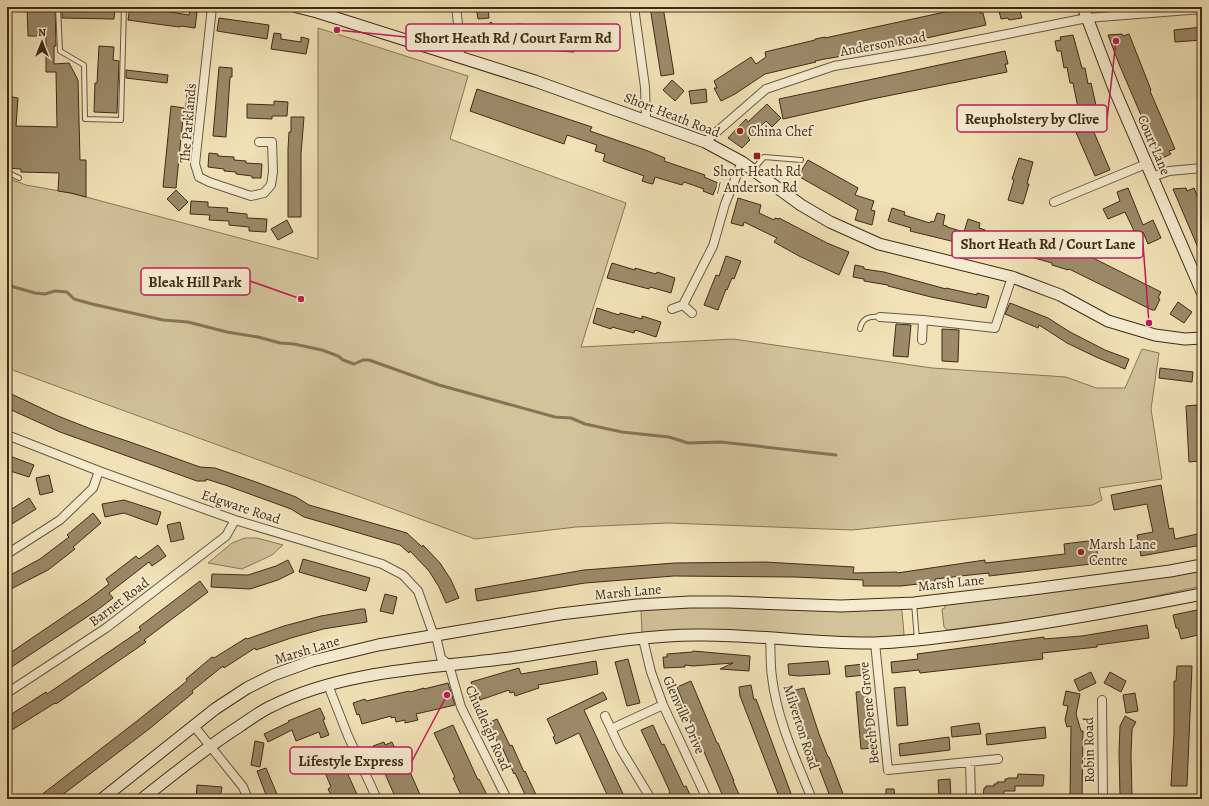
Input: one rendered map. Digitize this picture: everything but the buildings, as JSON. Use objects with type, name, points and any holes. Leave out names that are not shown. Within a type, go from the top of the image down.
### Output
[{"type":"main road","name":"Short Heath Road","points":[[297,7],[318,10],[535,81],[705,142],[742,162],[801,205],[830,222],[880,244],[1012,277],[1060,294],[1108,321],[1155,334],[1185,339],[1202,338]]},
{"type":"main road","name":"Court Lane","points":[[1083,7],[1146,164],[1202,292]]},
{"type":"main road","name":"Marsh Lane","points":[[102,799],[194,726],[247,688],[312,661],[372,647],[560,614],[637,605],[690,602],[841,606],[914,603],[1170,571],[1202,565]]},
{"type":"main road","points":[[142,799],[210,746],[270,706],[296,695],[328,685],[391,672],[643,639],[694,635],[770,638],[828,643],[917,641],[1084,616],[1202,594]]},
{"type":"street","name":"The Parklands","points":[[212,7],[195,164],[199,177],[209,182],[251,196],[264,193],[271,184],[273,172],[272,142],[259,142]]},
{"type":"street","points":[[456,7],[461,48],[458,57]]},
{"type":"street","points":[[634,7],[645,87],[646,120]]},
{"type":"street","name":"Anderson Road","points":[[705,142],[766,89],[834,66],[927,50],[1087,18],[1202,9]]},
{"type":"street","points":[[672,309],[683,305],[712,246],[725,204],[742,162]]},
{"type":"street","points":[[1054,202],[1146,164]]},
{"type":"street","points":[[1152,177],[1169,171],[1202,168]]},
{"type":"street","points":[[880,317],[995,328],[1012,277]]},
{"type":"street","points":[[683,305],[692,313]]},
{"type":"street","points":[[922,340],[923,320]]},
{"type":"street","name":"Edgware Road","points":[[7,435],[99,471],[235,520],[382,564],[403,575],[418,591],[434,636],[438,640],[441,658],[449,665]]},
{"type":"street","points":[[7,554],[60,520],[93,488],[99,471]]},
{"type":"street","name":"Barnet Road","points":[[7,692],[106,628],[226,536],[235,520]]},
{"type":"street","name":"Milverton Road","points":[[770,638],[772,676],[776,702],[812,799]]},
{"type":"street","name":"Glenville Drive","points":[[643,639],[651,672],[707,799]]},
{"type":"street","name":"Beech Dene Grove","points":[[874,643],[888,770],[998,759]]},
{"type":"street","name":"Chudleigh Road","points":[[449,665],[461,706],[507,799]]},
{"type":"street","points":[[328,685],[348,736],[377,799]]},
{"type":"street","name":"Robin Road","points":[[1102,700],[1103,799]]},
{"type":"street","points":[[611,729],[664,704]]},
{"type":"street","points":[[604,716],[620,748],[651,799]]},
{"type":"street","points":[[194,726],[243,787],[248,799]]},
{"type":"street","points":[[970,762],[971,799]]},
{"type":"lane","points":[[58,7],[60,50],[84,65],[86,119],[121,120],[124,7]]},
{"type":"lane","points":[[753,170],[764,157],[801,160]]},
{"type":"lane","points":[[7,172],[19,178]]},
{"type":"lane","points":[[860,329],[863,320],[867,318],[880,317]]},
{"type":"lane","points":[[914,603],[917,641]]},
{"type":"shaded area","points":[[318,28],[468,76],[450,139],[626,203],[581,347],[733,339],[932,368],[1066,377],[1096,388],[1125,388],[1142,349],[1159,353],[1151,409],[1162,479],[1099,488],[1102,500],[1093,505],[852,530],[669,523],[576,527],[475,539],[7,368],[7,178],[26,185],[71,193],[318,259]]},
{"type":"shaded area","points":[[245,538],[257,538],[283,545],[272,555],[242,569],[208,563],[232,543]]},
{"type":"shaded area","points":[[1202,568],[1202,586],[1072,614],[947,630],[944,627],[942,609],[945,608],[945,604],[1106,584]]},
{"type":"shaded area","points":[[688,606],[899,608],[902,611],[904,634],[903,636],[852,639],[643,634],[642,609]]},
{"type":"waterway","points":[[7,285],[35,293],[45,294],[55,291],[67,292],[74,299],[92,304],[163,320],[188,322],[227,332],[322,350],[354,364],[363,360],[369,360],[439,385],[555,417],[571,418],[585,424],[622,432],[669,437],[688,443],[721,442],[836,455]]},
{"type":"place","name":"Short Heath Rd / Court Farm Rd","points":[[337,30]]},
{"type":"place","name":"Reupholstery by Clive","points":[[1116,41]]},
{"type":"place","name":"China Chef","points":[[740,131]]},
{"type":"place","name":"Short Heath Rd / Anderson Rd","points":[[757,156]]},
{"type":"place","name":"Bleak Hill Park","points":[[301,299]]},
{"type":"place","name":"Short Heath Rd / Court Lane","points":[[1149,323]]},
{"type":"place","name":"Marsh Lane Centre","points":[[1081,552]]},
{"type":"place","name":"Lifestyle Express","points":[[447,695]]}]
